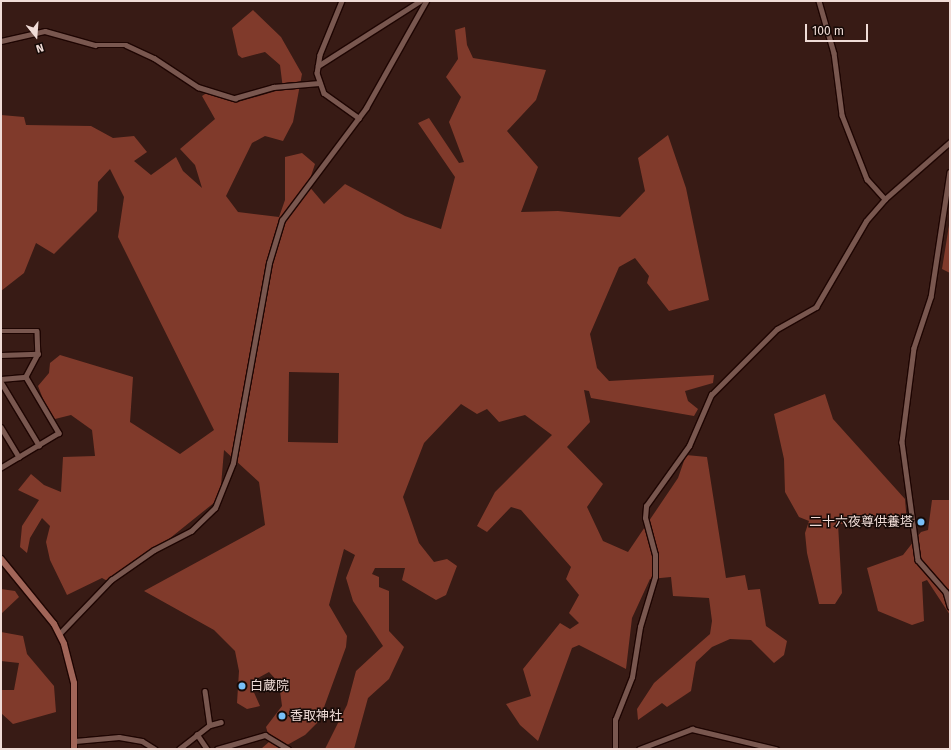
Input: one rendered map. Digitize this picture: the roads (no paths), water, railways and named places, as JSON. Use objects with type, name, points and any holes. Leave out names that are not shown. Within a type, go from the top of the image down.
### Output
[{"type":"main road","points":[[1,559],[60,633],[74,683],[74,749]]},
{"type":"street","points":[[342,1],[318,66],[319,83],[331,100],[359,118]]},
{"type":"street","points":[[318,66],[420,1]]},
{"type":"street","points":[[60,633],[111,580],[154,550],[191,531],[215,508],[233,463],[278,229],[359,118],[426,1]]},
{"type":"street","points":[[818,1],[836,61],[842,115],[867,179],[884,199]]},
{"type":"street","points":[[1,41],[45,31],[96,45],[126,44],[154,58],[198,87],[235,98],[273,87],[319,83]]},
{"type":"street","points":[[615,749],[615,720],[632,677],[640,626],[655,577],[655,555],[645,518],[646,506],[689,446],[711,395],[777,329],[816,307],[827,294],[858,231],[884,199],[950,142]]},
{"type":"street","points":[[950,172],[931,297],[914,348],[902,442],[918,560],[946,592],[950,606]]},
{"type":"street","points":[[1,331],[37,331],[38,354],[26,377]]},
{"type":"street","points":[[1,355],[38,354]]},
{"type":"street","points":[[26,377],[1,380],[39,445]]},
{"type":"street","points":[[1,468],[59,433],[26,377]]},
{"type":"street","points":[[1,427],[19,457]]},
{"type":"street","points":[[205,691],[210,725]]},
{"type":"street","points":[[179,749],[210,725],[221,722]]},
{"type":"street","points":[[639,749],[692,729],[776,749]]},
{"type":"street","points":[[197,734],[207,749]]},
{"type":"street","points":[[217,749],[265,735],[288,749]]},
{"type":"street","points":[[75,741],[119,737],[142,741],[155,749]]},
{"type":"place","name":"二十六夜尊供養塔","points":[[921,522]]},
{"type":"place","name":"白蔵院","points":[[242,686]]},
{"type":"place","name":"香取神社","points":[[282,716]]}]
